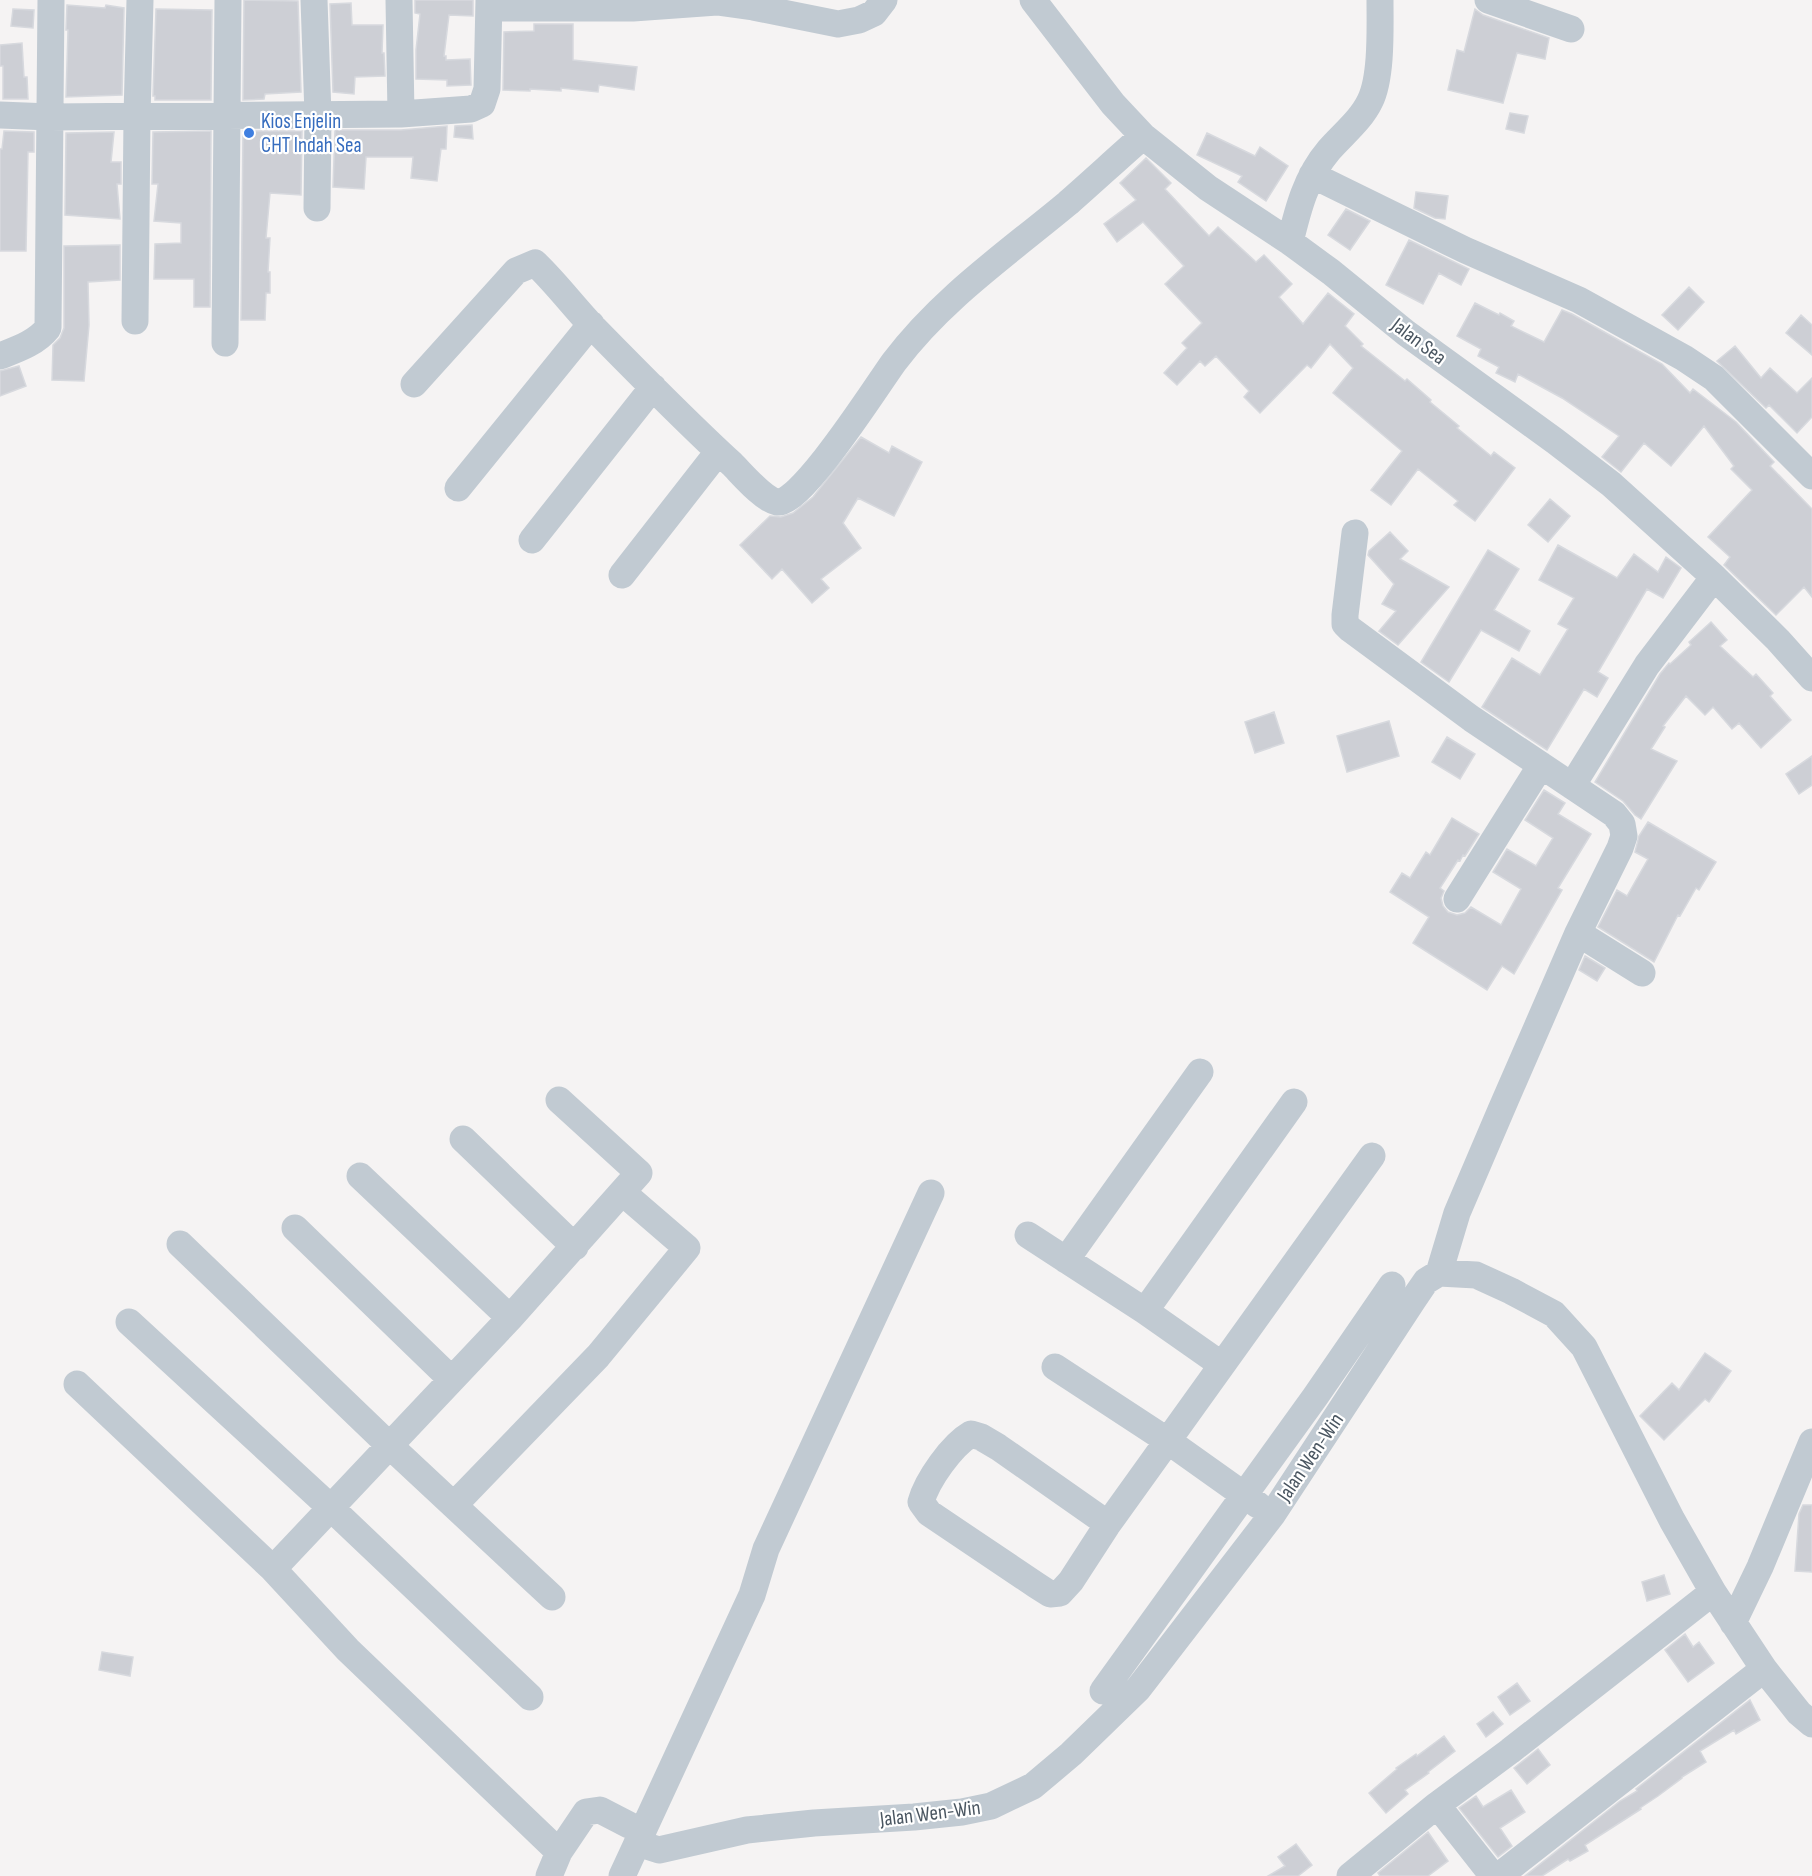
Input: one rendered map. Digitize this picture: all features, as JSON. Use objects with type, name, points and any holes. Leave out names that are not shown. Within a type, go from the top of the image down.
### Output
[{"type":"street","points":[[0,356],[29,344],[48,328],[51,0]]},
{"type":"street","points":[[135,321],[136,117],[140,0]]},
{"type":"street","points":[[225,343],[228,0]]},
{"type":"street","points":[[314,0],[318,115],[317,208]]},
{"type":"street","points":[[399,0],[402,114]]},
{"type":"street","points":[[0,115],[136,117],[402,114],[471,109],[482,104],[486,89],[489,4],[633,8],[717,2],[838,24],[874,14],[884,0]]},
{"type":"street","name":"Jalan Sea","points":[[1034,0],[1113,105],[1143,136],[1208,188],[1331,272],[1406,333],[1611,484],[1714,577],[1778,640],[1812,678]]},
{"type":"street","points":[[1290,242],[1301,199],[1312,175],[1328,152],[1360,117],[1371,100],[1378,61],[1380,0]]},
{"type":"street","points":[[1488,0],[1571,29]]},
{"type":"street","points":[[414,384],[516,271],[535,263],[591,324],[718,452],[760,491],[775,502],[782,502],[790,498],[816,472],[896,360],[923,327],[984,269],[1068,203],[1143,136]]},
{"type":"street","points":[[1312,175],[1465,249],[1579,300],[1684,358],[1714,378],[1812,476]]},
{"type":"street","points":[[458,488],[591,324]]},
{"type":"street","points":[[532,540],[653,387]]},
{"type":"street","points":[[622,575],[718,452]]},
{"type":"street","points":[[1356,533],[1345,624],[1472,719],[1614,814],[1622,824],[1624,836],[1616,858],[1578,933],[1457,1213],[1438,1273],[1476,1275],[1511,1291],[1554,1314],[1584,1347],[1671,1520],[1713,1592],[1764,1669],[1799,1713],[1812,1725]]},
{"type":"street","points":[[1572,786],[1647,664],[1714,577]]},
{"type":"street","points":[[1457,899],[1541,765]]},
{"type":"street","points":[[1578,933],[1642,973]]},
{"type":"street","points":[[1065,1260],[1200,1072]]},
{"type":"street","points":[[273,1569],[510,1318],[639,1173],[558,1100]]},
{"type":"street","points":[[1145,1311],[1294,1102]]},
{"type":"street","points":[[463,1139],[575,1247]]},
{"type":"street","points":[[1108,1524],[998,1447],[971,1434],[961,1440],[941,1466],[924,1490],[921,1502],[929,1513],[1050,1594],[1060,1593],[1071,1581],[1108,1524],[1372,1156]]},
{"type":"street","points":[[360,1176],[510,1318]]},
{"type":"street","points":[[454,1505],[598,1356],[687,1248],[622,1192]]},
{"type":"street","points":[[622,1876],[633,1834],[739,1590],[766,1549],[931,1193]]},
{"type":"street","points":[[295,1228],[451,1379]]},
{"type":"street","points":[[1028,1235],[1145,1311],[1222,1365]]},
{"type":"street","points":[[180,1244],[389,1445],[552,1597]]},
{"type":"street","name":"Jalan Wen-Win","points":[[549,1876],[559,1852],[586,1812],[600,1810],[659,1850],[747,1830],[814,1822],[962,1812],[990,1806],[1034,1786],[1071,1754],[1138,1689],[1272,1515],[1426,1281],[1438,1273]]},
{"type":"street","points":[[1102,1691],[1315,1397],[1392,1285]]},
{"type":"street","points":[[129,1322],[331,1508],[530,1697]]},
{"type":"street","points":[[1055,1367],[1168,1441],[1272,1515]]},
{"type":"street","points":[[77,1384],[273,1569],[348,1650],[559,1852]]},
{"type":"street","points":[[1733,1623],[1792,1494],[1812,1442]]},
{"type":"street","points":[[1358,1873],[1437,1804],[1510,1751],[1713,1592]]},
{"type":"street","points":[[1499,1876],[1764,1669]]},
{"type":"street","points":[[1437,1804],[1494,1876]]},
{"type":"street","points":[[605,1876],[633,1834]]},
{"type":"building","points":[[244,0],[298,1],[301,92],[265,94],[264,99],[243,100]]},
{"type":"building","points":[[415,0],[473,0],[473,16],[449,15],[444,56],[446,60],[470,59],[471,85],[447,86],[447,80],[416,79],[420,14],[415,13]]},
{"type":"building","points":[[351,3],[352,25],[383,25],[382,53],[384,53],[385,76],[355,77],[354,94],[333,92],[330,4]]},
{"type":"building","points":[[67,5],[105,8],[106,5],[124,8],[122,95],[66,97]]},
{"type":"building","points":[[13,9],[34,10],[33,28],[11,26]]},
{"type":"building","points":[[156,9],[212,10],[211,100],[155,100],[153,96]]},
{"type":"building","points":[[1475,9],[1483,15],[1549,38],[1545,59],[1517,53],[1503,103],[1448,90],[1457,50],[1464,52]]},
{"type":"building","points":[[534,24],[573,24],[573,60],[637,67],[634,90],[599,85],[598,92],[561,88],[561,91],[503,90],[504,32],[534,31]]},
{"type":"building","points":[[22,43],[28,99],[3,99],[3,66],[0,66],[0,45]]},
{"type":"building","points":[[1510,113],[1528,116],[1524,133],[1506,129]]},
{"type":"building","points":[[472,125],[473,139],[454,137],[455,126]]},
{"type":"building","points":[[447,126],[446,149],[441,149],[437,181],[411,178],[413,157],[366,157],[364,189],[333,187],[335,130],[401,130]]},
{"type":"building","points":[[4,131],[34,132],[34,152],[28,152],[26,251],[0,251],[0,149],[2,149]]},
{"type":"building","points":[[211,131],[210,307],[194,307],[194,279],[154,279],[155,244],[181,243],[181,223],[154,221],[158,184],[152,184],[153,132]]},
{"type":"building","points":[[243,131],[302,131],[301,195],[270,193],[266,238],[270,238],[268,272],[270,272],[270,293],[266,293],[265,320],[241,320]]},
{"type":"building","points":[[114,132],[111,162],[121,162],[121,184],[117,184],[120,219],[65,215],[66,133]]},
{"type":"building","points":[[1207,133],[1255,156],[1260,147],[1288,166],[1266,201],[1238,182],[1242,176],[1197,155]]},
{"type":"building","points":[[1146,158],[1171,183],[1165,189],[1209,236],[1218,227],[1256,262],[1264,255],[1292,284],[1279,297],[1303,324],[1328,293],[1354,314],[1345,326],[1363,344],[1361,346],[1405,381],[1407,379],[1459,426],[1457,428],[1491,456],[1494,452],[1515,468],[1475,521],[1454,505],[1458,501],[1418,469],[1391,505],[1371,490],[1402,451],[1333,393],[1353,368],[1330,344],[1311,368],[1307,365],[1260,413],[1244,397],[1249,391],[1216,356],[1205,366],[1200,361],[1177,385],[1164,373],[1187,348],[1182,343],[1202,323],[1165,284],[1184,266],[1143,222],[1117,242],[1104,224],[1136,200],[1120,183]]},
{"type":"building","points":[[1416,192],[1448,196],[1445,219],[1435,218],[1414,208]]},
{"type":"building","points":[[1346,209],[1370,221],[1350,250],[1328,235]]},
{"type":"building","points":[[1409,240],[1469,269],[1461,285],[1439,273],[1423,304],[1386,285]]},
{"type":"building","points":[[120,245],[120,280],[88,282],[89,325],[84,381],[52,380],[53,345],[60,338],[64,328],[64,246]]},
{"type":"building","points":[[1689,287],[1704,302],[1678,330],[1662,315]]},
{"type":"building","points":[[1475,303],[1499,315],[1500,313],[1514,321],[1511,326],[1544,342],[1562,310],[1572,314],[1662,364],[1690,393],[1693,389],[1736,422],[1774,462],[1770,466],[1812,509],[1812,597],[1804,587],[1776,615],[1724,565],[1730,557],[1708,537],[1752,490],[1731,469],[1734,466],[1704,426],[1671,466],[1644,443],[1621,472],[1602,457],[1619,436],[1562,398],[1518,374],[1515,382],[1496,373],[1499,367],[1478,356],[1481,349],[1457,336]]},
{"type":"building","points":[[1801,315],[1812,325],[1812,355],[1786,333]]},
{"type":"building","points":[[1735,346],[1761,378],[1770,368],[1797,393],[1812,378],[1812,417],[1797,433],[1769,405],[1766,408],[1717,361]]},
{"type":"building","points":[[19,366],[26,386],[0,396],[0,371]]},
{"type":"building","points":[[861,437],[889,453],[892,446],[922,462],[894,516],[858,498],[843,523],[861,548],[821,579],[829,588],[812,603],[782,569],[772,579],[740,545],[770,516],[781,517],[793,513],[813,497]]},
{"type":"building","points":[[1550,499],[1570,516],[1548,542],[1528,525]]},
{"type":"building","points":[[1390,532],[1408,551],[1400,559],[1449,587],[1398,645],[1379,631],[1396,611],[1382,604],[1394,584],[1368,555],[1369,551]]},
{"type":"building","points":[[1558,545],[1617,578],[1634,554],[1658,572],[1666,557],[1681,568],[1663,598],[1647,589],[1598,672],[1608,678],[1597,697],[1584,689],[1547,750],[1482,707],[1512,658],[1540,675],[1568,629],[1558,624],[1574,598],[1539,580]]},
{"type":"building","points":[[1488,550],[1519,569],[1494,610],[1530,631],[1519,651],[1481,630],[1449,682],[1421,662]]},
{"type":"building","points":[[1711,622],[1727,640],[1720,646],[1753,677],[1756,674],[1773,693],[1770,696],[1791,720],[1761,748],[1739,723],[1732,729],[1713,707],[1705,715],[1686,696],[1663,726],[1665,727],[1651,749],[1677,761],[1641,819],[1623,801],[1595,782],[1660,674],[1669,663],[1691,645],[1689,642]]},
{"type":"building","points":[[1274,712],[1284,743],[1255,753],[1245,722]]},
{"type":"building","points":[[1389,721],[1399,756],[1347,772],[1337,736]]},
{"type":"building","points":[[1447,737],[1475,754],[1460,779],[1432,762]]},
{"type":"building","points":[[1812,756],[1812,785],[1799,794],[1786,774]]},
{"type":"building","points":[[1544,790],[1565,803],[1558,814],[1591,834],[1558,888],[1562,890],[1514,974],[1502,966],[1487,990],[1413,943],[1429,917],[1390,892],[1402,873],[1410,878],[1426,852],[1430,855],[1452,818],[1479,834],[1465,856],[1463,855],[1460,861],[1458,860],[1440,888],[1444,891],[1441,898],[1443,906],[1448,912],[1457,915],[1465,913],[1471,907],[1501,925],[1521,889],[1493,872],[1507,849],[1536,866],[1553,838],[1525,820]]},
{"type":"building","points":[[1648,822],[1716,862],[1699,890],[1696,888],[1680,916],[1678,915],[1654,962],[1598,927],[1617,890],[1627,896],[1648,859],[1635,852],[1639,836]]},
{"type":"building","points":[[1585,956],[1605,968],[1597,981],[1579,970]]},
{"type":"building","points":[[1705,1353],[1731,1371],[1709,1402],[1705,1399],[1664,1440],[1640,1416],[1672,1383],[1679,1390]]},
{"type":"building","points":[[1803,1505],[1812,1505],[1812,1572],[1795,1571],[1799,1514]]},
{"type":"building","points":[[1664,1575],[1670,1594],[1647,1601],[1642,1582]]},
{"type":"building","points":[[1685,1634],[1693,1647],[1699,1642],[1714,1663],[1688,1682],[1665,1650]]},
{"type":"building","points":[[102,1652],[133,1657],[130,1676],[99,1670]]},
{"type":"building","points":[[1517,1683],[1530,1701],[1510,1715],[1498,1697]]},
{"type":"building","points":[[1750,1700],[1760,1720],[1736,1734],[1734,1730],[1700,1751],[1706,1762],[1682,1777],[1641,1809],[1585,1845],[1588,1851],[1570,1861],[1568,1859],[1542,1876],[1525,1876],[1620,1801],[1637,1791],[1636,1789]]},
{"type":"building","points":[[1493,1712],[1503,1724],[1486,1737],[1477,1724]]},
{"type":"building","points":[[1444,1736],[1455,1751],[1405,1790],[1408,1794],[1386,1813],[1369,1793],[1396,1768]]},
{"type":"building","points":[[1538,1749],[1550,1765],[1527,1784],[1514,1768]]},
{"type":"building","points":[[1511,1790],[1525,1812],[1500,1828],[1512,1846],[1498,1857],[1459,1808],[1476,1796],[1483,1807]]},
{"type":"building","points":[[1428,1832],[1448,1861],[1428,1876],[1380,1876],[1378,1873]]},
{"type":"building","points":[[1296,1844],[1312,1865],[1298,1876],[1268,1876],[1285,1866],[1278,1857]]},
{"type":"place","name":"Kios Enjelin CHT Indah Sea","points":[[249,133]]}]
